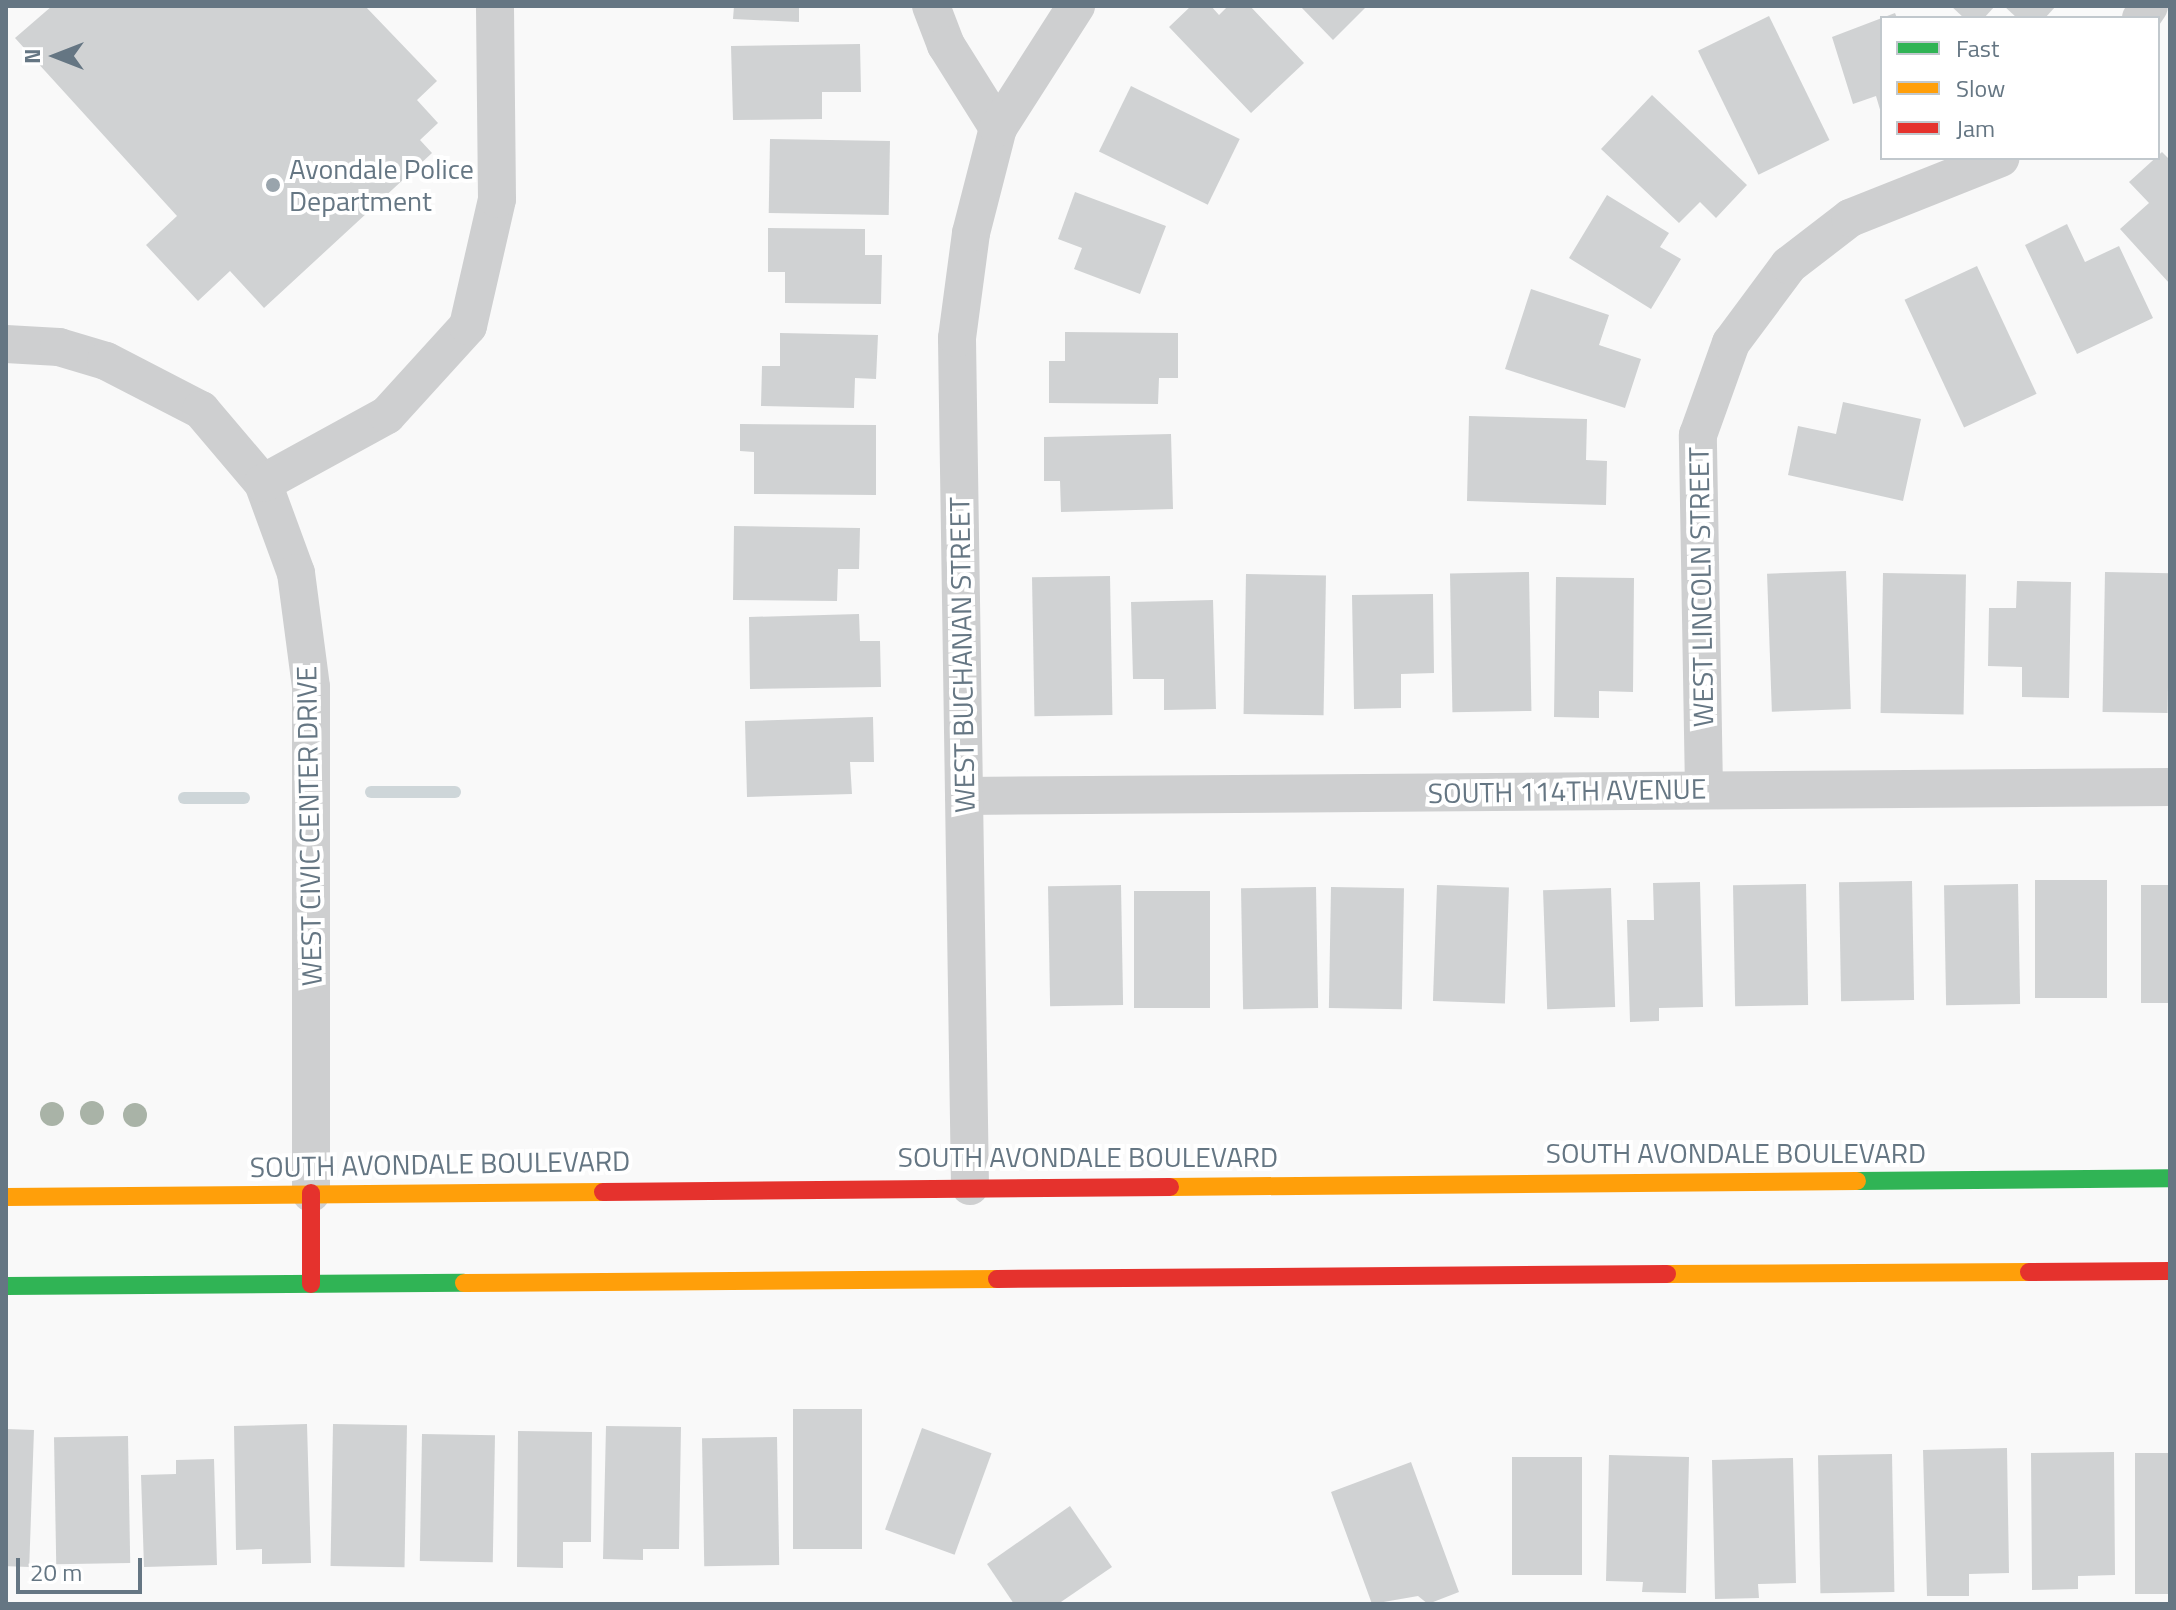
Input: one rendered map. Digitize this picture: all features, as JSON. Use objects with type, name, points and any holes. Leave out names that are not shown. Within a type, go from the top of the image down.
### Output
[{"type":"main road","name":"SOUTH AVONDALE BOULEVARD","points":[[6,1197],[970,1186],[2170,1178]]},
{"type":"main road","points":[[311,1193],[311,1284]]},
{"type":"main road","points":[[6,1286],[2170,1271]]},
{"type":"street","points":[[263,483],[387,415],[468,326],[497,199],[495,6]]},
{"type":"street","points":[[931,6],[946,45],[998,128]]},
{"type":"street","name":"WEST BUCHANAN STREET","points":[[970,1186],[957,338],[971,233],[998,128],[1076,6]]},
{"type":"street","name":"WEST LINCOLN STREET","points":[[1704,790],[1698,435],[1731,343],[1789,265],[1850,218],[1934,190],[1997,160]]},
{"type":"street","name":"WEST CIVIC CENTER DRIVE","points":[[6,344],[59,347],[145,378],[201,410],[263,483],[296,573],[311,687],[311,1193]]},
{"type":"street","name":"SOUTH 114TH AVENUE","points":[[964,796],[2170,787]]},
{"type":"building","name":"Avondale Police Department","points":[[52,6],[365,6],[437,81],[417,100],[438,123],[420,140],[432,153],[264,308],[230,271],[198,301],[146,245],[177,216],[15,38]]},
{"type":"building","points":[[734,6],[799,6],[799,22],[733,19]]},
{"type":"building","points":[[1191,6],[1211,6],[1219,15],[1228,6],[1250,6],[1304,63],[1251,113],[1169,27]]},
{"type":"building","points":[[1300,6],[1367,6],[1333,40]]},
{"type":"building","points":[[1951,6],[1995,6],[1986,16],[1962,16]]},
{"type":"building","points":[[2004,6],[2056,6],[2047,16],[2015,16]]},
{"type":"building","points":[[1769,16],[1829,140],[1758,175],[1698,51]]},
{"type":"building","points":[[1880,19],[1880,110],[1876,96],[1853,104],[1832,37]]},
{"type":"building","points":[[860,44],[861,92],[822,92],[822,119],[733,120],[731,46]]},
{"type":"building","points":[[1131,86],[1240,139],[1208,205],[1099,152]]},
{"type":"building","points":[[1652,95],[1747,185],[1716,218],[1700,202],[1679,223],[1601,149]]},
{"type":"building","points":[[770,139],[890,141],[889,215],[769,213]]},
{"type":"building","points":[[2162,152],[2170,160],[2170,284],[2120,229],[2149,203],[2129,182],[2153,160],[2160,160]]},
{"type":"building","points":[[1075,192],[1166,226],[1140,294],[1074,269],[1082,248],[1058,239]]},
{"type":"building","points":[[1607,195],[1669,233],[1660,247],[1681,259],[1651,309],[1569,258]]},
{"type":"building","points":[[2067,224],[2085,262],[2119,246],[2153,318],[2077,354],[2025,245]]},
{"type":"building","points":[[768,228],[865,229],[865,255],[882,255],[881,304],[785,303],[785,272],[768,272]]},
{"type":"building","points":[[1977,266],[2037,394],[1964,428],[1904,300]]},
{"type":"building","points":[[1531,289],[1609,315],[1599,345],[1641,359],[1625,408],[1505,369]]},
{"type":"building","points":[[1065,332],[1178,333],[1178,378],[1159,378],[1158,404],[1049,403],[1049,361],[1065,361]]},
{"type":"building","points":[[780,333],[878,335],[876,379],[855,378],[854,408],[761,406],[762,366],[780,366]]},
{"type":"building","points":[[1843,402],[1921,419],[1903,501],[1788,475],[1798,426],[1836,434]]},
{"type":"building","points":[[1469,416],[1587,419],[1586,460],[1607,461],[1606,505],[1467,501]]},
{"type":"building","points":[[740,424],[876,425],[876,495],[754,494],[754,452],[740,451]]},
{"type":"building","points":[[1171,434],[1173,509],[1061,512],[1060,481],[1044,481],[1044,437]]},
{"type":"building","points":[[734,526],[860,528],[859,569],[838,569],[837,601],[733,600]]},
{"type":"building","points":[[1846,571],[1851,709],[1772,712],[1767,574]]},
{"type":"building","points":[[1529,572],[1531,711],[1452,712],[1450,573]]},
{"type":"building","points":[[2105,572],[2170,573],[2168,713],[2103,712]]},
{"type":"building","points":[[1883,573],[1966,574],[1964,714],[1881,713]]},
{"type":"building","points":[[1246,574],[1326,575],[1324,715],[1244,714]]},
{"type":"building","points":[[1110,576],[1112,715],[1034,716],[1032,577]]},
{"type":"building","points":[[1556,577],[1634,578],[1633,692],[1599,691],[1599,718],[1554,717]]},
{"type":"building","points":[[2017,581],[2071,582],[2069,698],[2022,697],[2022,667],[1988,666],[1989,608],[2016,608]]},
{"type":"building","points":[[1433,594],[1434,673],[1401,674],[1401,708],[1354,709],[1352,595]]},
{"type":"building","points":[[1213,600],[1216,709],[1164,710],[1164,679],[1133,679],[1131,602]]},
{"type":"building","points":[[859,614],[860,641],[880,641],[881,687],[750,689],[749,617]]},
{"type":"building","points":[[873,717],[874,762],[850,762],[852,794],[747,797],[745,721]]},
{"type":"building","points":[[2035,880],[2107,880],[2107,998],[2035,998]]},
{"type":"building","points":[[1912,881],[1914,1000],[1841,1001],[1839,882]]},
{"type":"building","points":[[1700,882],[1703,1007],[1659,1008],[1659,1021],[1630,1022],[1627,920],[1654,920],[1653,883]]},
{"type":"building","points":[[1806,884],[1808,1005],[1735,1006],[1733,885]]},
{"type":"building","points":[[2018,884],[2020,1004],[1946,1005],[1944,885]]},
{"type":"building","points":[[1121,885],[1123,1005],[1050,1006],[1048,886]]},
{"type":"building","points":[[1437,885],[1509,888],[1505,1003],[1433,1001]]},
{"type":"building","points":[[2141,885],[2170,885],[2170,1003],[2141,1003]]},
{"type":"building","points":[[1316,887],[1318,1008],[1243,1009],[1241,888]]},
{"type":"building","points":[[1331,887],[1404,888],[1402,1009],[1329,1008]]},
{"type":"building","points":[[1611,888],[1615,1007],[1547,1009],[1543,890]]},
{"type":"building","points":[[1134,891],[1210,891],[1210,1008],[1134,1008]]},
{"type":"building","points":[[793,1409],[862,1409],[862,1549],[793,1549]]},
{"type":"building","points":[[307,1424],[311,1563],[262,1564],[262,1549],[236,1550],[234,1426]]},
{"type":"building","points":[[333,1424],[407,1425],[405,1567],[331,1566]]},
{"type":"building","points":[[606,1426],[681,1427],[679,1549],[643,1549],[643,1560],[603,1559]]},
{"type":"building","points":[[922,1428],[992,1453],[955,1555],[885,1529]]},
{"type":"building","points":[[6,1429],[34,1430],[29,1567],[6,1566]]},
{"type":"building","points":[[518,1431],[592,1432],[591,1542],[563,1542],[563,1568],[517,1567]]},
{"type":"building","points":[[422,1434],[495,1435],[493,1562],[420,1561]]},
{"type":"building","points":[[128,1436],[130,1563],[56,1564],[54,1437]]},
{"type":"building","points":[[777,1437],[779,1565],[704,1566],[702,1438]]},
{"type":"building","points":[[2007,1448],[2009,1573],[1969,1574],[1969,1596],[1927,1596],[1923,1450]]},
{"type":"building","points":[[2114,1452],[2115,1575],[2078,1576],[2078,1589],[2032,1590],[2031,1453]]},
{"type":"building","points":[[2135,1453],[2170,1453],[2170,1594],[2135,1594]]},
{"type":"building","points":[[1892,1454],[1894,1592],[1820,1593],[1818,1455]]},
{"type":"building","points":[[1609,1455],[1689,1457],[1686,1593],[1642,1592],[1643,1582],[1606,1581]]},
{"type":"building","points":[[1512,1457],[1582,1457],[1582,1575],[1512,1575]]},
{"type":"building","points":[[1793,1458],[1796,1583],[1758,1584],[1759,1598],[1715,1599],[1712,1460]]},
{"type":"building","points":[[214,1459],[217,1565],[144,1567],[141,1475],[176,1474],[176,1460]]},
{"type":"building","points":[[1411,1462],[1459,1592],[1428,1604],[1418,1596],[1372,1604],[1331,1492]]},
{"type":"building","points":[[1070,1506],[1112,1567],[1058,1604],[1014,1604],[987,1564]]},
{"type":"waterway","points":[[371,792],[455,792]]},
{"type":"waterway","points":[[184,798],[244,798]]},
{"type":"traffic: fast","points":[[1857,1181],[2170,1178]]},
{"type":"traffic: fast","points":[[6,1286],[464,1283]]},
{"type":"traffic: slow","points":[[1170,1187],[1857,1181]]},
{"type":"traffic: slow","points":[[6,1197],[603,1192]]},
{"type":"traffic: slow","points":[[1667,1274],[2029,1272]]},
{"type":"traffic: slow","points":[[464,1283],[997,1279]]},
{"type":"traffic: jam","points":[[603,1192],[1170,1187]]},
{"type":"traffic: jam","points":[[311,1193],[311,1284]]},
{"type":"traffic: jam","points":[[2029,1272],[2170,1271]]},
{"type":"traffic: jam","points":[[997,1279],[1667,1274]]},
{"type":"place","name":"Avondale Police Department","points":[[273,185]]}]
